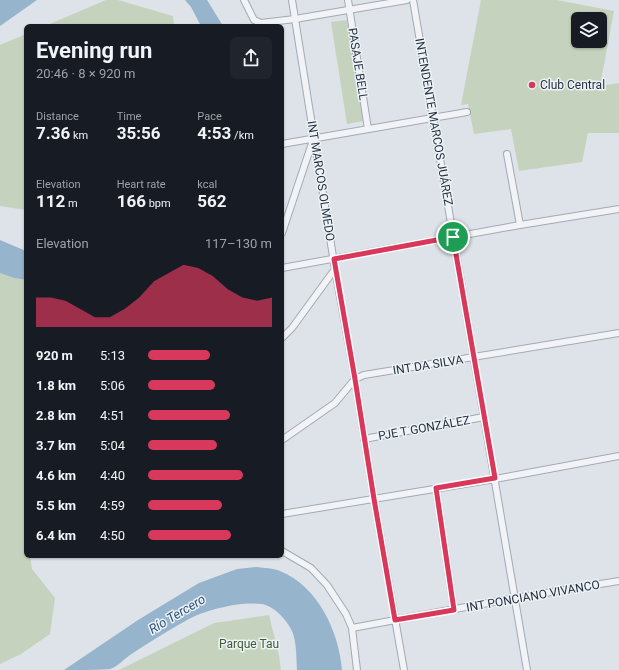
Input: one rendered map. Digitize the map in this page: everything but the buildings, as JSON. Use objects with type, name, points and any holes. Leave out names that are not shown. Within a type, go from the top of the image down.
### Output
[{"type":"street","points":[[244,0],[254,20],[261,23],[295,20],[407,0]]},
{"type":"street","name":"INT MARCOS OLMEDO","points":[[292,0],[335,269],[404,670]]},
{"type":"street","name":"PASAJE BELL","points":[[348,0],[368,128]]},
{"type":"street","name":"INTENDENTE MARCOS JUÁREZ","points":[[413,0],[527,670]]},
{"type":"street","points":[[284,144],[467,112]]},
{"type":"street","points":[[284,227],[314,138]]},
{"type":"street","points":[[507,154],[520,225]]},
{"type":"street","points":[[284,268],[520,225],[619,209]]},
{"type":"street","points":[[284,336],[292,328],[335,269]]},
{"type":"street","name":"INT DA SILVA","points":[[355,379],[364,375],[619,333]]},
{"type":"street","points":[[284,439],[335,403],[355,379]]},
{"type":"street","name":"PJE T GONZÁLEZ","points":[[364,439],[484,417]]},
{"type":"street","points":[[284,514],[619,456]]},
{"type":"street","points":[[436,488],[454,610]]},
{"type":"street","points":[[284,551],[311,568],[328,585],[346,614],[352,628],[357,670]]},
{"type":"street","name":"INT PONCIANO VIVANCO","points":[[352,628],[515,598],[619,581]]},
{"type":"green space","points":[[106,0],[118,0],[173,16],[174,24],[50,24]]},
{"type":"green space","name":"Club Central","points":[[481,0],[557,0],[614,11],[600,86],[619,83],[619,133],[588,133],[582,162],[519,171],[511,129],[474,134],[468,104],[461,105]]},
{"type":"green space","points":[[347,20],[364,121],[347,124],[331,22]]},
{"type":"green space","points":[[24,35],[24,210],[0,206],[0,45]]},
{"type":"green space","points":[[0,273],[24,280],[24,558],[30,558],[32,569],[55,598],[50,634],[21,654],[0,664]]},
{"type":"green space","name":"Parque Tau","points":[[269,615],[281,670],[119,670],[214,623]]},
{"type":"water","points":[[0,0],[37,0],[0,26]]},
{"type":"water","points":[[185,0],[207,0],[222,24],[200,24],[191,7]]},
{"type":"water","points":[[0,240],[24,250],[24,280],[0,273]]},
{"type":"water","name":"Río Tercero","points":[[256,567],[280,571],[305,587],[316,599],[331,626],[340,655],[342,670],[297,670],[295,640],[290,627],[275,610],[266,605],[253,603],[223,607],[194,616],[158,637],[110,669],[64,670],[138,620],[199,583],[237,569]]},
{"type":"place","name":"Club Central","points":[[532,85]]},
{"type":"route","points":[[453,237],[495,478],[436,488],[454,610],[395,620],[334,259],[453,237]]}]
